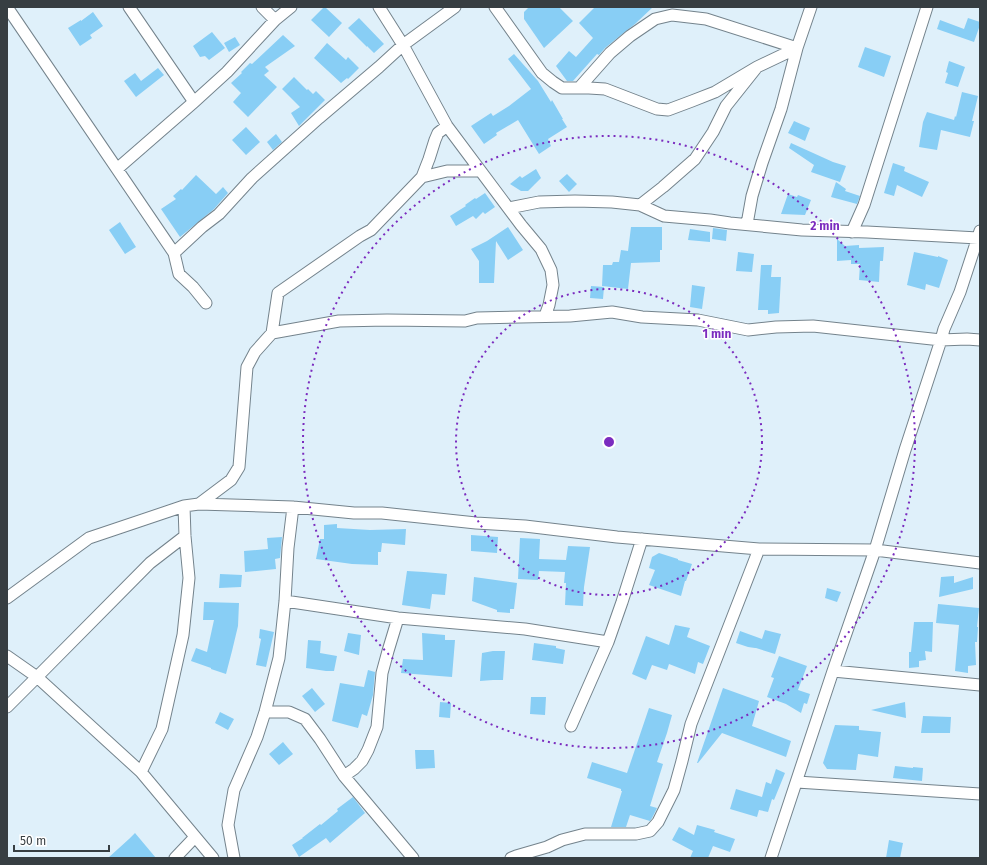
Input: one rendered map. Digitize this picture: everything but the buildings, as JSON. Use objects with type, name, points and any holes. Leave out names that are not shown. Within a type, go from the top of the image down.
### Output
[{"type":"street","points":[[7,7],[174,253],[179,274],[193,287],[206,303]]},
{"type":"street","points":[[130,7],[194,102]]},
{"type":"street","points":[[262,7],[275,20]]},
{"type":"street","points":[[117,169],[227,72],[275,20],[291,7]]},
{"type":"street","points":[[379,7],[403,46],[447,126],[479,171],[541,249],[551,270],[553,285],[545,316]]},
{"type":"street","points":[[174,253],[202,227],[219,214],[252,178],[319,118],[403,46],[454,7]]},
{"type":"street","points":[[496,7],[542,73],[562,88],[605,89],[657,109],[668,110],[715,92],[757,66],[797,48]]},
{"type":"street","points":[[748,224],[752,196],[781,109],[797,48],[811,7]]},
{"type":"street","points":[[852,232],[864,205],[927,7]]},
{"type":"street","points":[[579,88],[610,53],[630,36],[655,19],[672,15],[706,19],[797,48]]},
{"type":"street","points":[[640,205],[663,188],[695,159],[713,132],[726,106],[757,66]]},
{"type":"street","points":[[199,504],[231,480],[239,467],[247,367],[255,352],[272,333],[278,293],[360,236],[371,230],[422,177],[438,133],[447,126]]},
{"type":"street","points":[[422,177],[447,171],[479,171]]},
{"type":"street","points":[[508,208],[539,202],[612,202],[640,205],[664,216],[802,230],[979,235],[960,292],[944,328],[904,450],[875,550],[771,858]]},
{"type":"street","points":[[272,333],[339,322],[387,320],[465,321],[477,318],[570,316],[612,312],[642,317],[698,320],[748,330],[776,327],[812,326],[941,340],[980,340]]},
{"type":"street","points":[[7,598],[89,538],[184,506],[199,504],[293,507],[354,513],[382,513],[476,523],[525,526],[617,537],[759,549],[875,550],[980,563]]},
{"type":"street","points":[[141,772],[162,729],[183,634],[189,578],[184,506]]},
{"type":"street","points":[[234,858],[228,825],[234,790],[257,737],[279,658],[293,507]]},
{"type":"street","points":[[7,706],[38,677],[150,563],[185,536]]},
{"type":"street","points":[[571,726],[608,642],[642,539]]},
{"type":"street","points":[[510,858],[547,847],[562,840],[585,834],[636,834],[650,831],[658,822],[674,790],[692,724],[759,549]]},
{"type":"street","points":[[285,602],[398,618],[525,629],[608,642]]},
{"type":"street","points":[[344,776],[362,761],[377,727],[382,673],[398,618]]},
{"type":"street","points":[[7,656],[38,677],[141,772],[213,858]]},
{"type":"street","points":[[833,671],[980,685]]},
{"type":"street","points":[[265,712],[289,712],[305,720],[320,739],[344,776],[413,858]]},
{"type":"street","points":[[797,782],[980,794]]},
{"type":"street","points":[[175,858],[195,837]]}]
